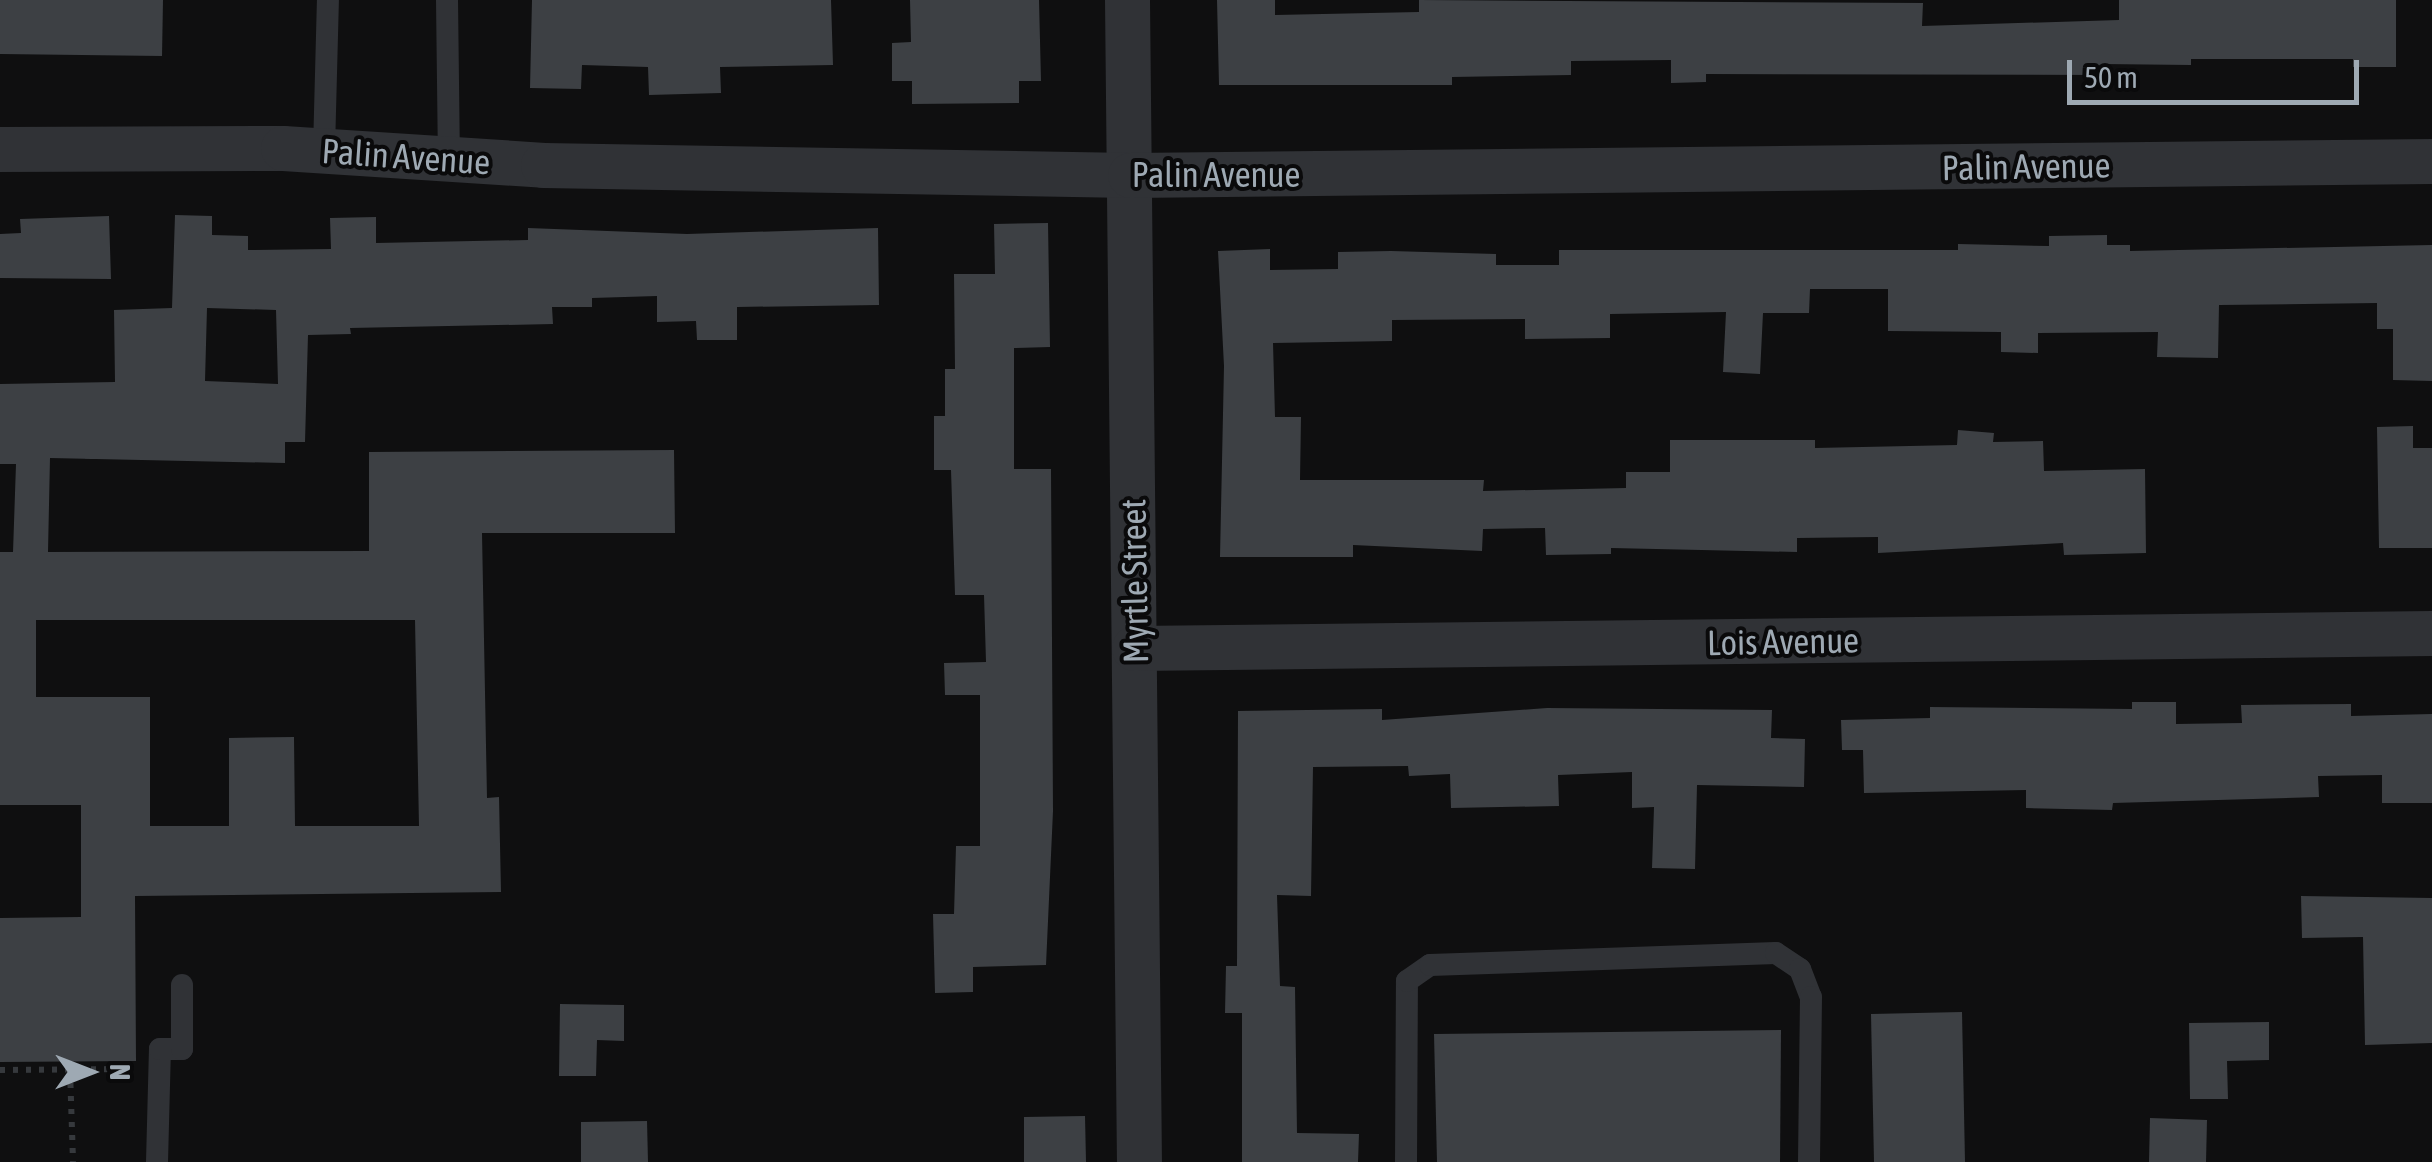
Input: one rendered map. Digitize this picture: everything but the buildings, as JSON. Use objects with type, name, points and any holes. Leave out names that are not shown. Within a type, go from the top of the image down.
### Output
[{"type":"street","name":"Myrtle Street","points":[[1127,0],[1139,1162]]},
{"type":"street","name":"Palin Avenue","points":[[0,149],[324,150],[449,158],[1130,175],[2432,161]]},
{"type":"street","name":"Lois Avenue","points":[[1134,648],[2432,633]]},
{"type":"lane","points":[[324,150],[328,0]]},
{"type":"lane","points":[[446,0],[449,158]]},
{"type":"lane","points":[[1406,1162],[1408,981],[1430,965],[1776,953],[1800,969],[1812,996],[1809,1162]]},
{"type":"lane","points":[[156,1162],[160,1048],[182,1049],[182,985]]},
{"type":"path","points":[[0,1070],[138,1069]]},
{"type":"path","points":[[70,1070],[72,1162]]}]
